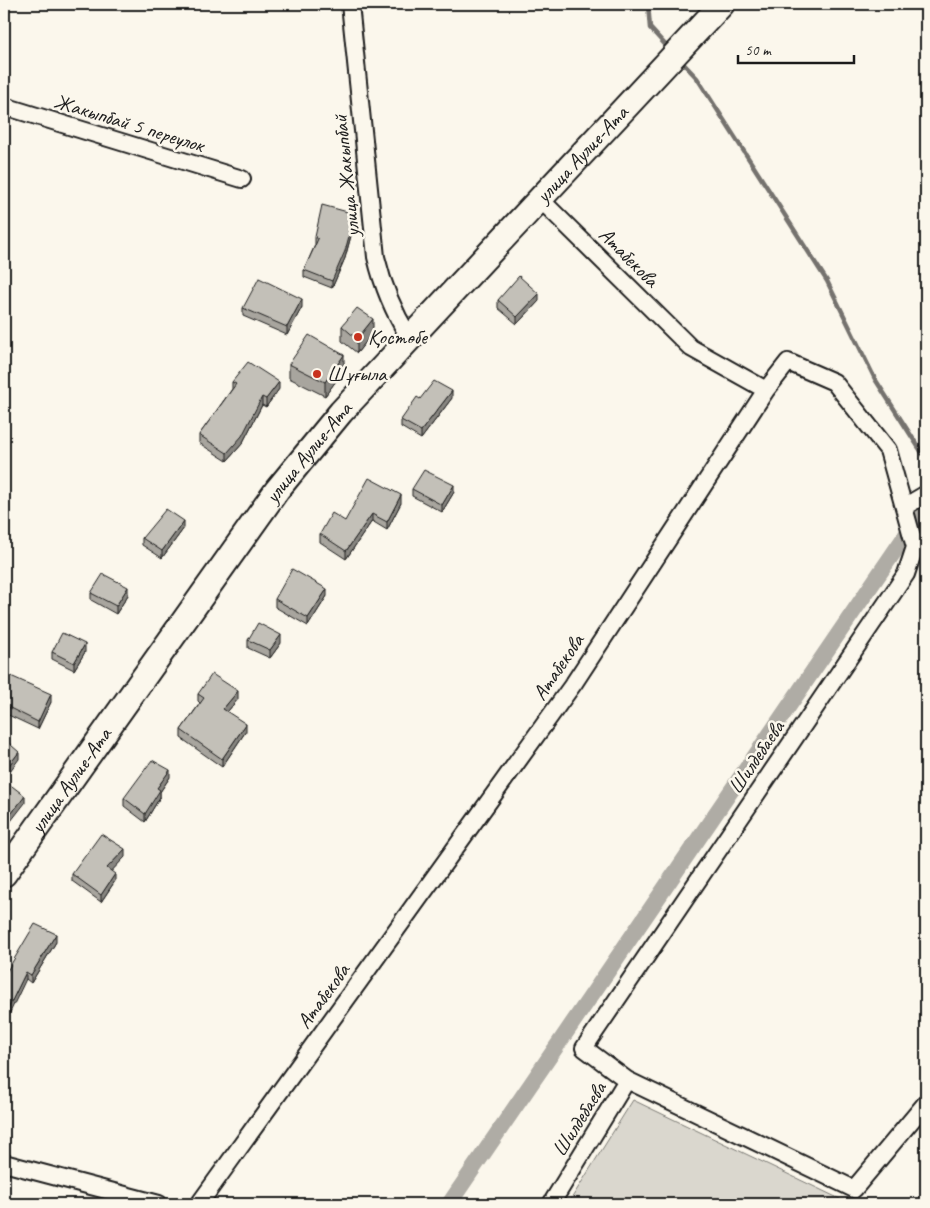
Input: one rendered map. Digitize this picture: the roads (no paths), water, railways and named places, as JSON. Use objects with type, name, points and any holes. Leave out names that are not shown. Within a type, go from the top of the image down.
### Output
[{"type":"main road","name":"улица Аулие-Ата","points":[[4,874],[277,490],[341,412],[408,337],[722,4]]},
{"type":"street","name":"улица Жакыпбай","points":[[350,4],[376,258],[384,287],[394,312],[408,337]]},
{"type":"street","name":"Жакыпбай 5 переулок","points":[[4,106],[242,179]]},
{"type":"street","name":"Атабекова","points":[[199,1204],[574,683],[766,390],[691,348],[538,198]]},
{"type":"street","name":"Шилдебаева","points":[[551,1204],[627,1080],[584,1048],[906,574],[915,547],[888,450],[834,382],[788,362],[766,390]]},
{"type":"street","points":[[904,508],[926,494]]},
{"type":"street","points":[[627,1080],[854,1189],[926,1103]]},
{"type":"street","points":[[4,1163],[159,1204]]},
{"type":"waterway","points":[[648,4],[650,28],[670,50]]},
{"type":"waterway","points":[[679,59],[697,78],[827,281],[875,379],[926,459]]},
{"type":"waterway","points":[[449,1204],[916,520],[926,513]]},
{"type":"place","name":"Қостөбе","points":[[358,337]]},
{"type":"place","name":"Шұғыла","points":[[317,374]]}]
